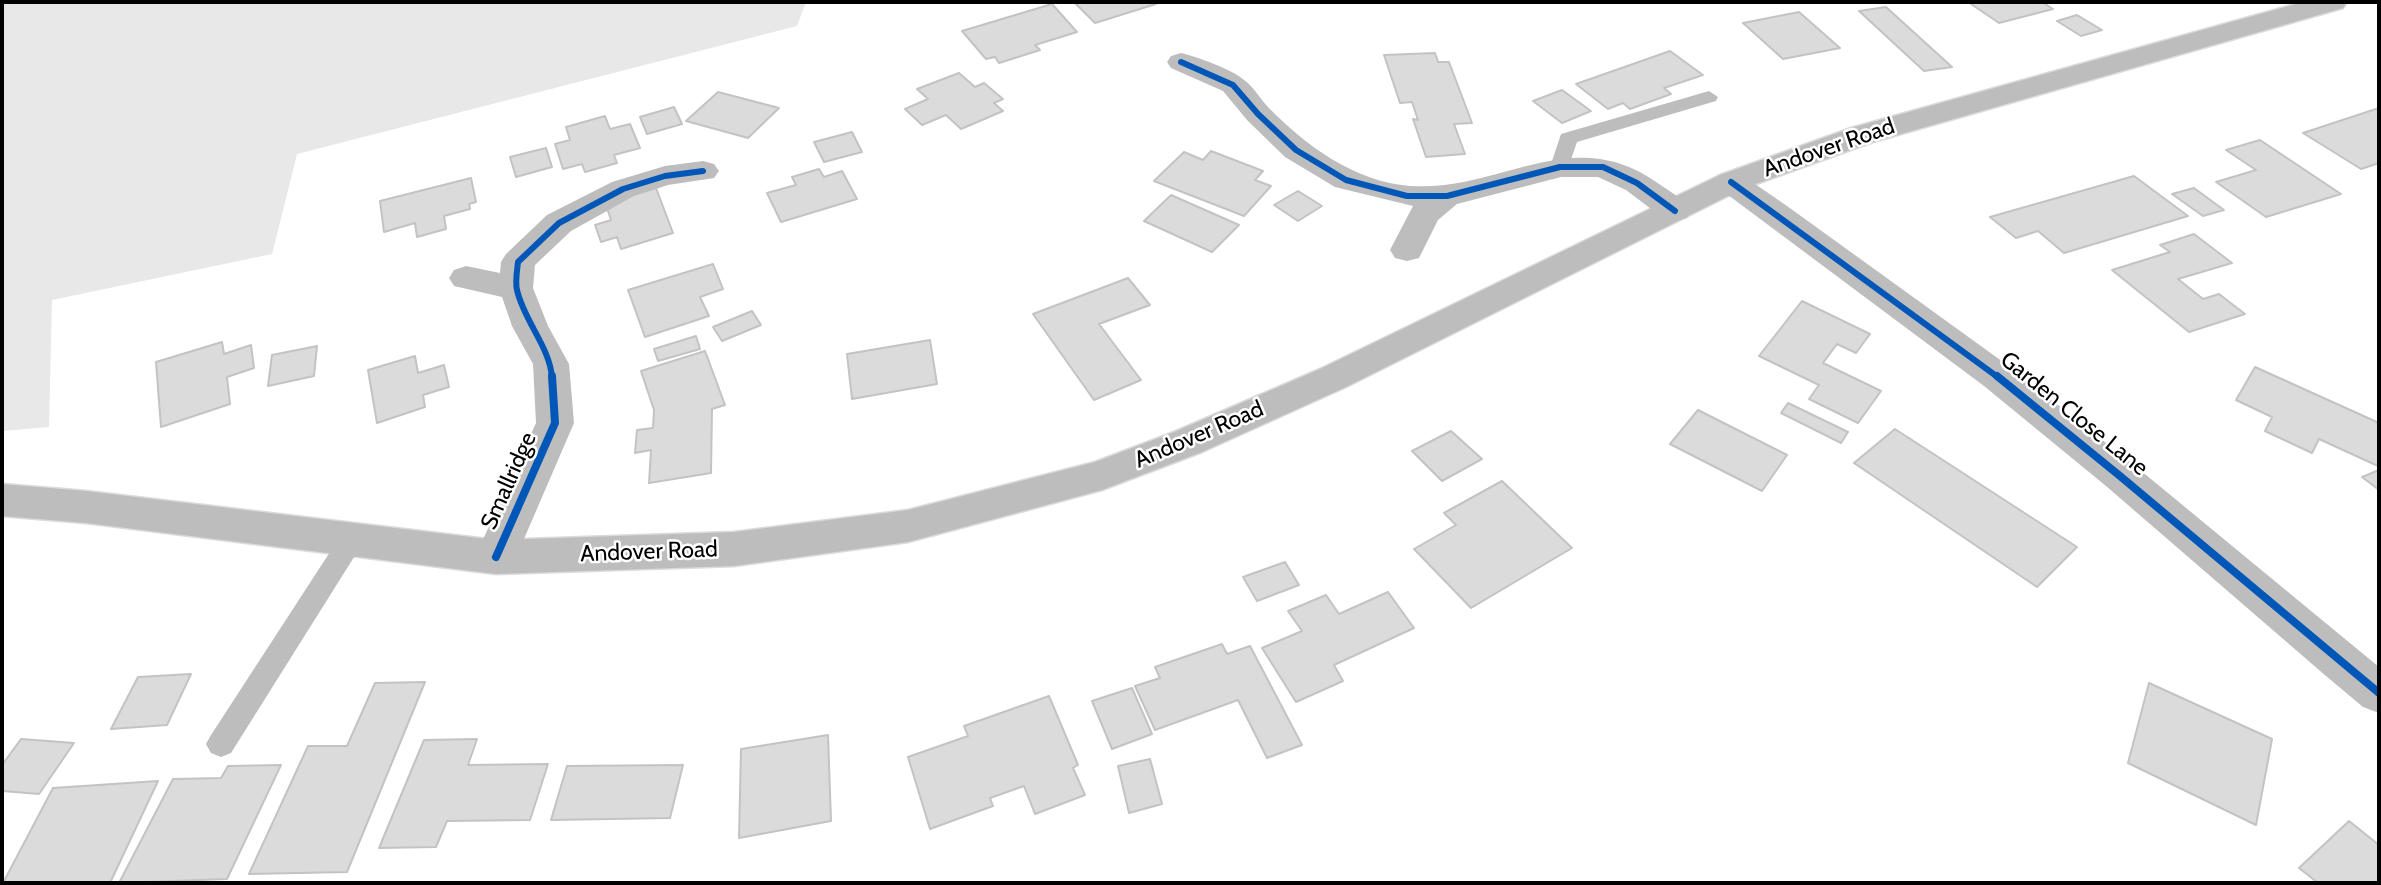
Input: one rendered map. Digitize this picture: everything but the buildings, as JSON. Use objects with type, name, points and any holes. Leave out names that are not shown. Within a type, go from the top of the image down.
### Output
[{"type":"main road","name":"Andover Road","points":[[2,500],[86,507],[496,557],[734,549],[908,526],[1102,475],[1188,442],[1333,378],[1731,182],[1861,135],[2310,4]]},
{"type":"main road","points":[[1179,76],[1233,85],[1258,114],[1296,150],[1346,180],[1406,197],[1447,196],[1478,190],[1560,167],[1603,167],[1637,183],[1675,211]]},
{"type":"main road","points":[[466,278],[516,288],[518,261],[559,223],[623,189],[665,176],[704,171]]},
{"type":"main road","name":"Garden Close Lane","points":[[1731,182],[1922,317],[2085,446],[2284,617],[2379,693]]},
{"type":"main road","points":[[1407,250],[1424,214],[1447,196]]},
{"type":"main road","name":"Smallridge","points":[[496,557],[555,423],[551,364],[530,326],[516,288]]},
{"type":"lane","points":[[1560,167],[1568,138],[1709,97]]},
{"type":"lane","points":[[221,744],[352,539]]},
{"type":"shaded area","points":[[2,2],[806,2],[797,26],[297,154],[272,254],[52,300],[49,427],[2,431]]},
{"type":"cycle path","points":[[1181,62],[1233,85],[1258,114],[1296,150],[1346,180],[1407,196],[1447,196],[1560,167],[1603,167],[1637,183],[1675,211]]},
{"type":"cycle path","points":[[496,557],[555,423],[551,364],[530,326],[516,288],[518,262],[559,223],[623,189],[665,176],[703,171]]},
{"type":"cycle path","points":[[1731,182],[1821,245],[1997,376],[2379,693]]}]
